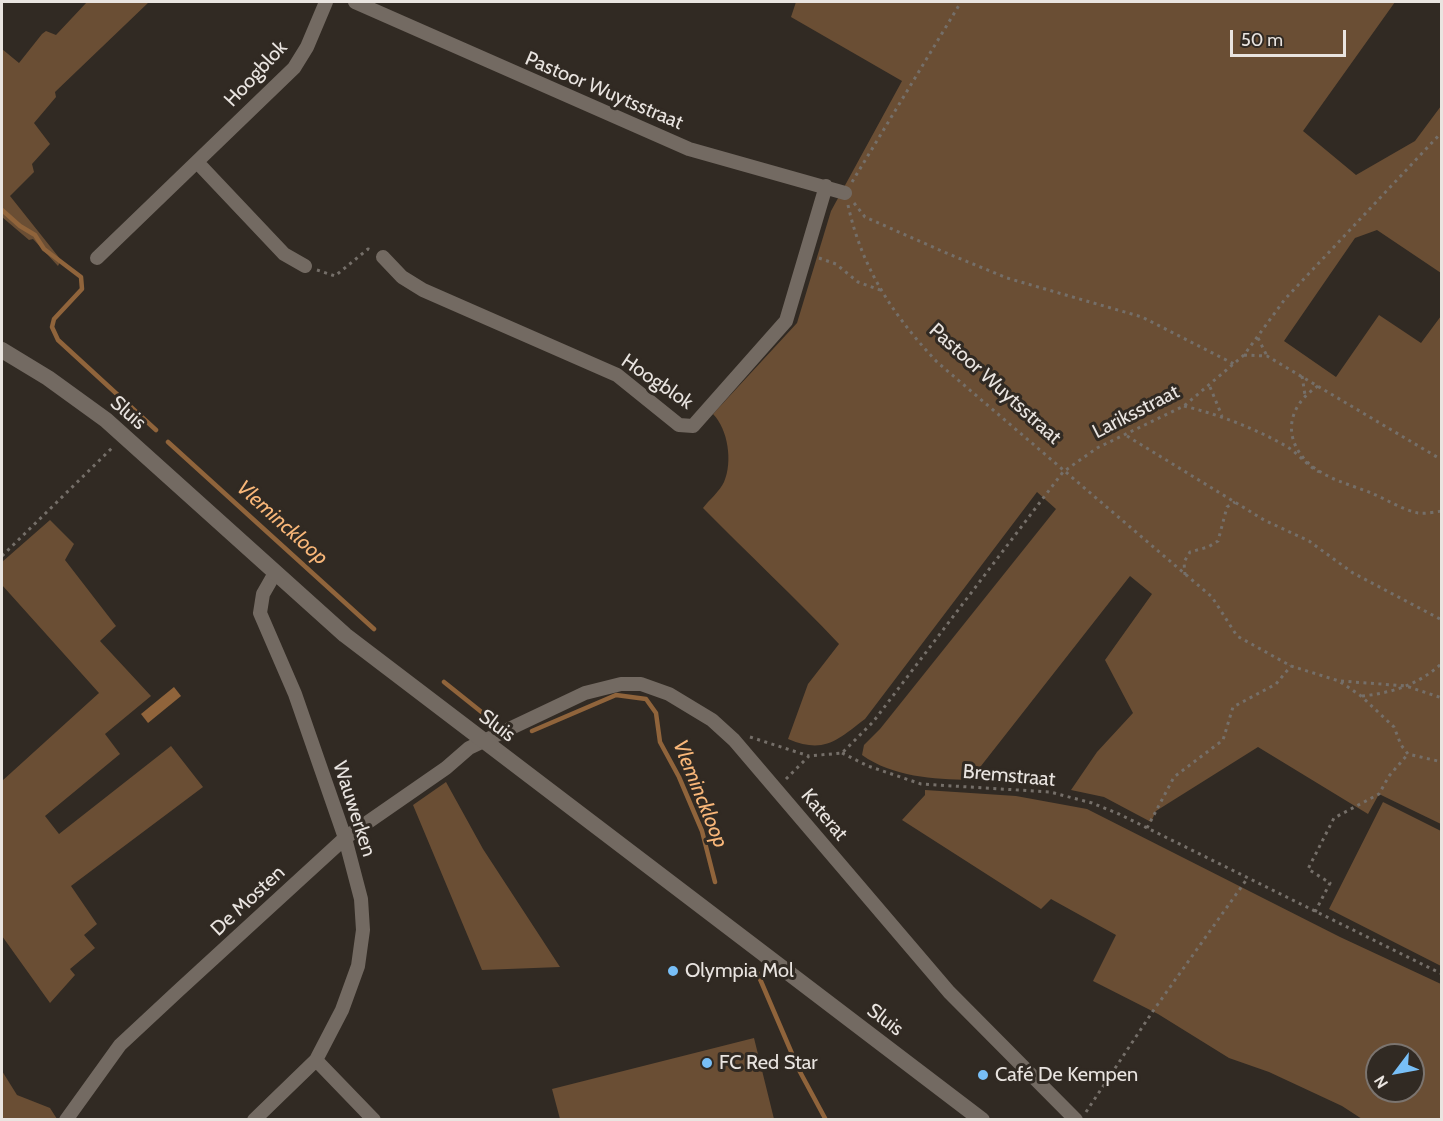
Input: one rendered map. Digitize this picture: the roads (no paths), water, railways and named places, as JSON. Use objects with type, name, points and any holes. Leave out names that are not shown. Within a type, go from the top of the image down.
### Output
[{"type":"street","name":"Hoogblok","points":[[97,258],[294,68],[307,47],[326,2]]},
{"type":"street","name":"Pastoor Wuytsstraat","points":[[355,2],[689,149],[845,193]]},
{"type":"street","points":[[197,162],[284,254],[305,266]]},
{"type":"street","name":"Hoogblok","points":[[383,257],[402,277],[423,290],[616,375],[679,425],[693,426],[786,321],[826,186]]},
{"type":"street","name":"Sluis","points":[[2,350],[72,395],[124,436],[345,636],[982,1119]]},
{"type":"street","name":"Wauwerken","points":[[254,1119],[316,1060],[342,1010],[358,966],[362,939],[361,899],[345,838],[295,694],[260,613],[263,594],[275,573]]},
{"type":"street","name":"Katerat","points":[[483,742],[585,693],[621,684],[641,684],[669,694],[691,706],[712,720],[734,740],[949,992],[1076,1119]]},
{"type":"street","name":"De Mosten","points":[[66,1119],[120,1045],[345,838],[446,768],[469,748],[483,742]]},
{"type":"street","points":[[316,1060],[374,1119]]},
{"type":"waterway","name":"Vleminckloop","points":[[2,210],[20,226],[35,235],[44,249],[81,277],[82,289],[54,319],[52,327],[58,340],[156,430]]},
{"type":"waterway","name":"Vleminckloop","points":[[168,442],[374,629]]},
{"type":"waterway","name":"Vleminckloop","points":[[444,682],[494,722]]},
{"type":"waterway","name":"Vleminckloop","points":[[532,731],[616,695],[646,699],[656,713],[660,742],[679,777],[702,831],[715,882]]},
{"type":"waterway","name":"Vleminckloop","points":[[757,972],[799,1070],[826,1120]]},
{"type":"place","name":"Olympia Mol","points":[[673,971]]},
{"type":"place","name":"FC Red Star","points":[[707,1063]]},
{"type":"place","name":"Café De Kempen","points":[[983,1075]]}]
